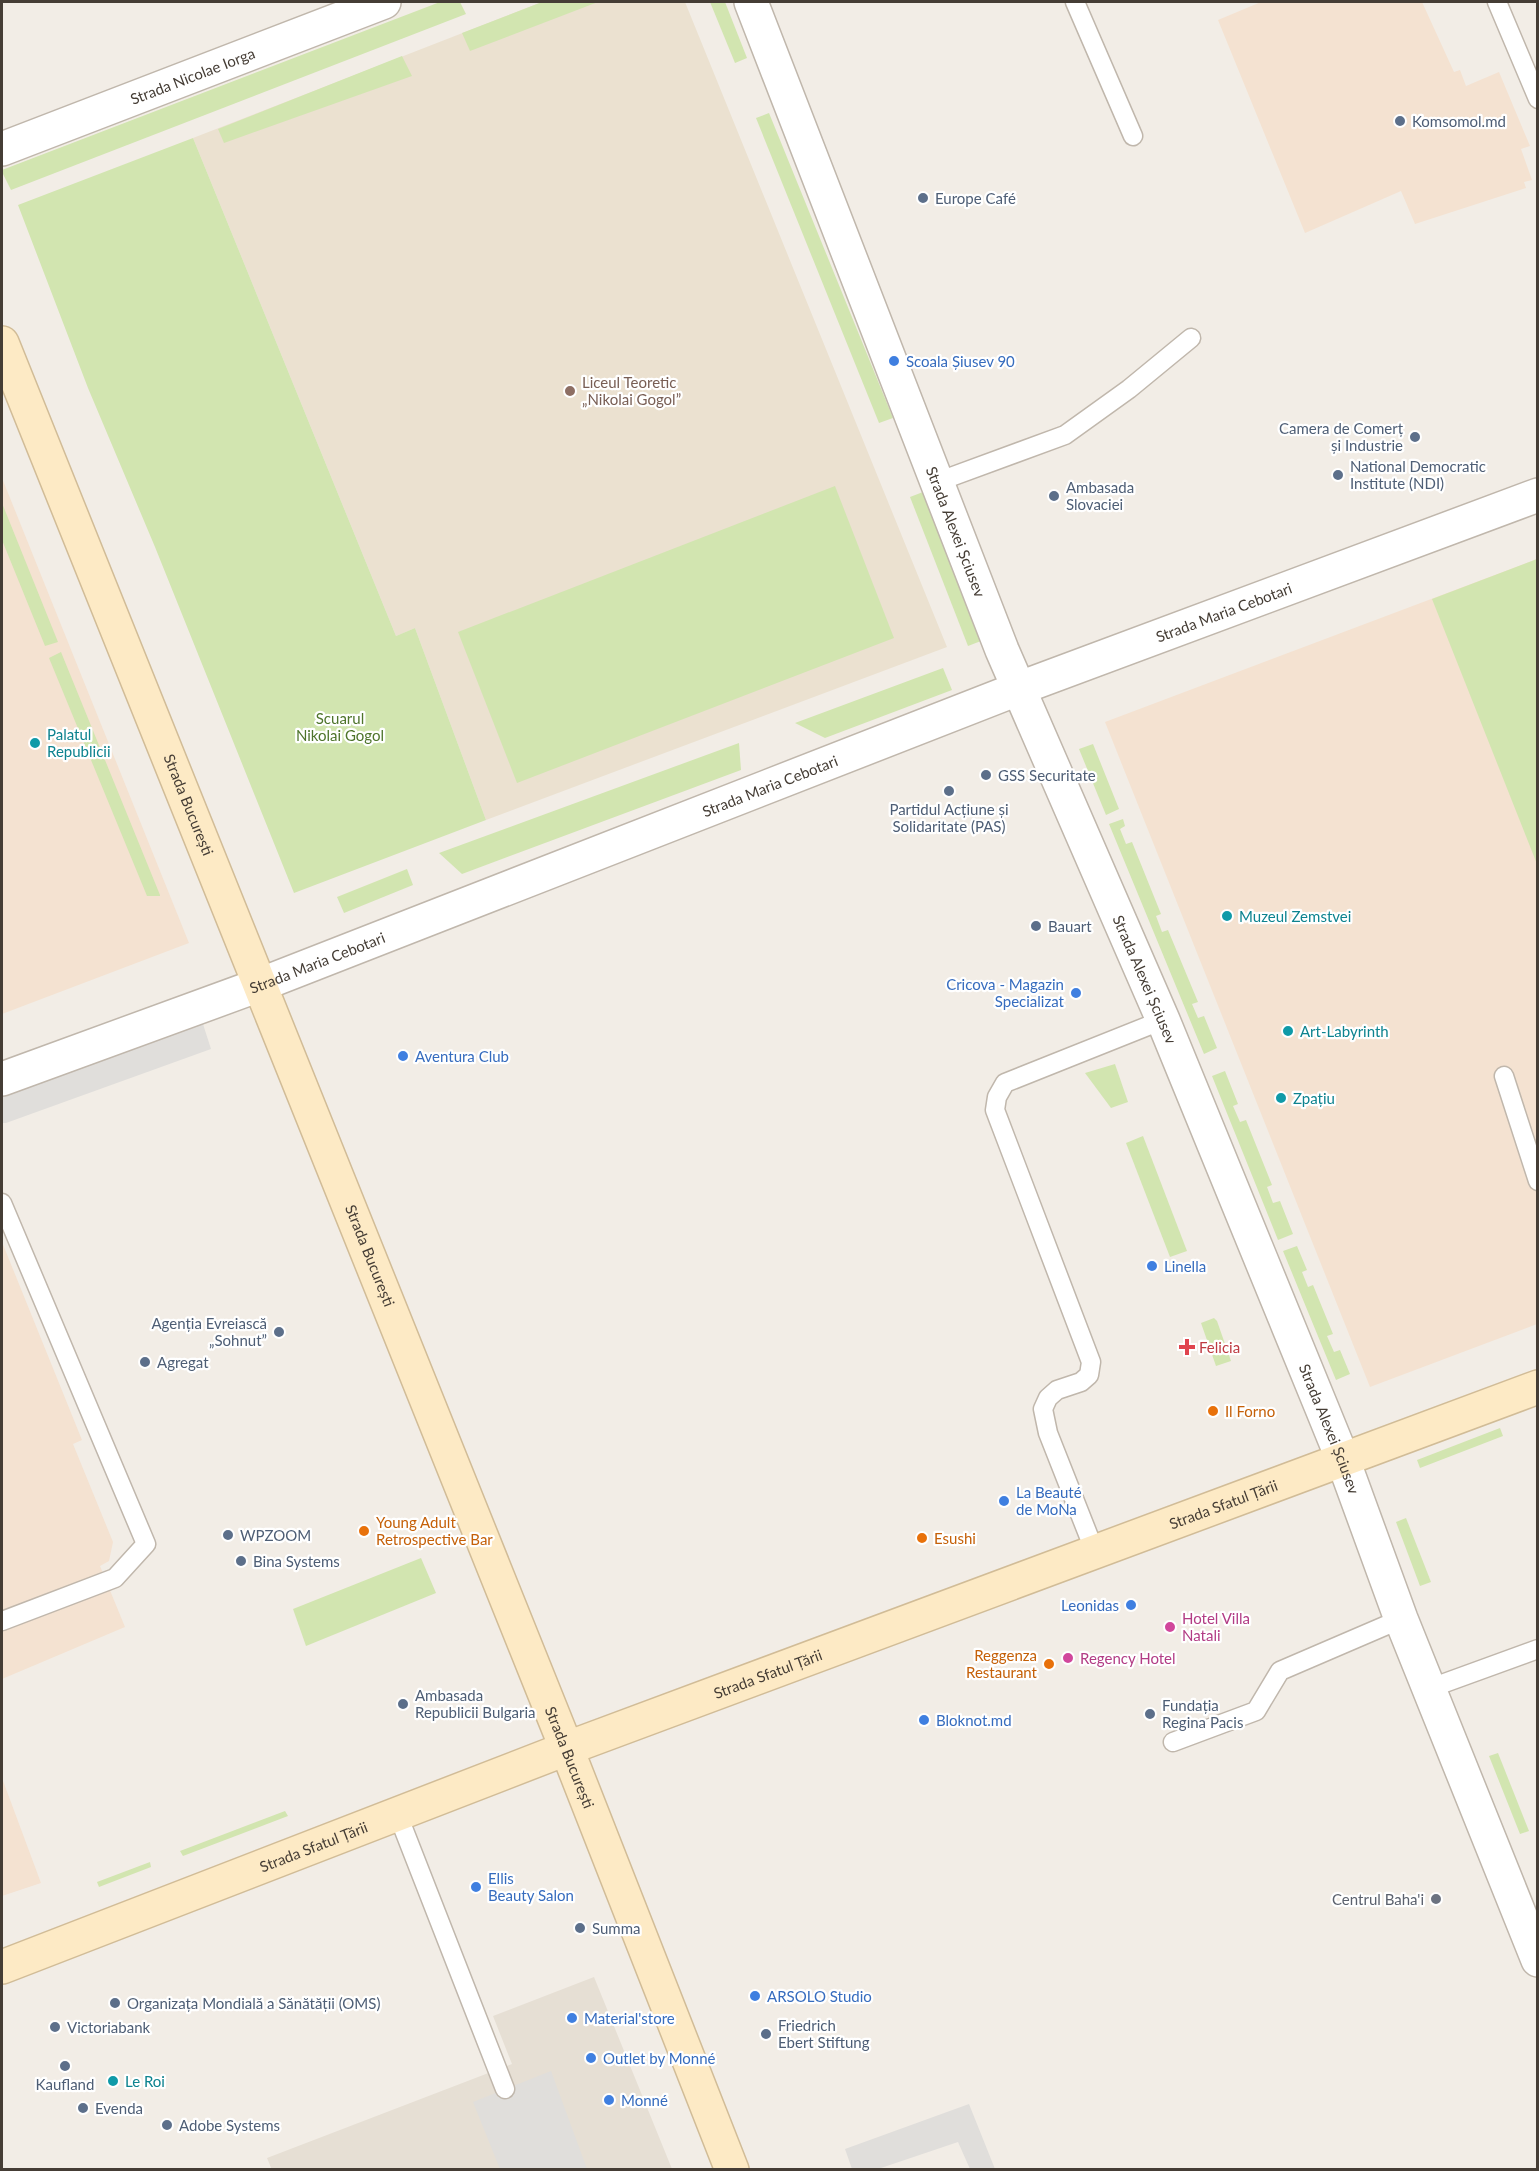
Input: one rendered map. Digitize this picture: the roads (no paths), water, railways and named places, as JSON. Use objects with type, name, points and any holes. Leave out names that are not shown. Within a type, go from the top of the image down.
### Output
[{"type":"main road","name":"Strada București","points":[[2,343],[568,1748],[732,2169]]},
{"type":"main road","name":"Strada Sfatul Țării","points":[[2,1967],[568,1748],[1538,1387]]},
{"type":"street","name":"Strada Nicolae Iorga","points":[[2,149],[344,9],[384,2]]},
{"type":"street","name":"Strada Alexei Șciusev","points":[[750,2],[1002,650],[1162,1020],[1343,1460],[1428,1689],[1538,1960]]},
{"type":"street","name":"Strada Maria Cebotari","points":[[2,1079],[262,984],[1020,688],[1538,495]]},
{"type":"lane","points":[[1075,2],[1133,136]]},
{"type":"lane","points":[[1497,2],[1538,99]]},
{"type":"lane","points":[[938,482],[1065,435],[1129,389],[1191,338]]},
{"type":"lane","points":[[1095,1552],[1048,1432],[1044,1409],[1048,1398],[1057,1390],[1081,1382],[1089,1375],[1091,1362],[995,1110],[997,1097],[1005,1083],[1162,1020]]},
{"type":"lane","points":[[1504,1076],[1538,1181]]},
{"type":"lane","points":[[2,1203],[146,1544],[115,1578],[2,1621]]},
{"type":"lane","points":[[1173,1742],[1256,1711],[1280,1671],[1401,1619]]},
{"type":"lane","points":[[1428,1689],[1538,1648]]},
{"type":"lane","points":[[398,1815],[505,2089]]},
{"type":"place","name":"Komsomol.md","points":[[1400,121]]},
{"type":"place","name":"Europe Café","points":[[923,198]]},
{"type":"place","name":"Scoala Șiusev 90","points":[[894,361]]},
{"type":"place","name":"Liceul Teoretic „Nikolai Gogol”","points":[[570,391]]},
{"type":"place","name":"Camera de Comerț și Industrie","points":[[1415,437]]},
{"type":"place","name":"National Democratic Institute (NDI)","points":[[1338,475]]},
{"type":"place","name":"Ambasada Slovaciei","points":[[1054,496]]},
{"type":"place","name":"Palatul Republicii","points":[[35,743]]},
{"type":"place","name":"GSS Securitate","points":[[986,775]]},
{"type":"place","name":"Partidul Acțiune și Solidaritate (PAS)","points":[[949,791]]},
{"type":"place","name":"Muzeul Zemstvei","points":[[1227,916]]},
{"type":"place","name":"Bauart","points":[[1036,926]]},
{"type":"place","name":"Cricova - Magazin Specializat","points":[[1076,993]]},
{"type":"place","name":"Art-Labyrinth","points":[[1288,1031]]},
{"type":"place","name":"Aventura Club","points":[[403,1056]]},
{"type":"place","name":"Zpațiu","points":[[1281,1098]]},
{"type":"place","name":"Linella","points":[[1152,1266]]},
{"type":"place","name":"Agenția Evreiască „Sohnut”","points":[[279,1332]]},
{"type":"place","name":"Felicia","points":[[1187,1347]]},
{"type":"place","name":"Agregat","points":[[145,1362]]},
{"type":"place","name":"Il Forno","points":[[1213,1411]]},
{"type":"place","name":"La Beauté de MoNa","points":[[1004,1501]]},
{"type":"place","name":"Young Adult Retrospective Bar","points":[[364,1531]]},
{"type":"place","name":"WPZOOM","points":[[228,1535]]},
{"type":"place","name":"Esushi","points":[[922,1538]]},
{"type":"place","name":"Bina Systems","points":[[241,1561]]},
{"type":"place","name":"Leonidas","points":[[1131,1605]]},
{"type":"place","name":"Hotel Villa Natali","points":[[1170,1627]]},
{"type":"place","name":"Regency Hotel","points":[[1068,1658]]},
{"type":"place","name":"Reggenza Restaurant","points":[[1049,1664]]},
{"type":"place","name":"Ambasada Republicii Bulgaria","points":[[403,1704]]},
{"type":"place","name":"Fundația Regina Pacis","points":[[1150,1714]]},
{"type":"place","name":"Bloknot.md","points":[[924,1720]]},
{"type":"place","name":"Ellis Beauty Salon","points":[[476,1887]]},
{"type":"place","name":"Centrul Baha'i","points":[[1436,1899]]},
{"type":"place","name":"Summa","points":[[580,1928]]},
{"type":"place","name":"ARSOLO Studio","points":[[755,1996]]},
{"type":"place","name":"Organizața Mondială a Sănătății (OMS)","points":[[115,2003]]},
{"type":"place","name":"Material'store","points":[[572,2018]]},
{"type":"place","name":"Victoriabank","points":[[55,2027]]},
{"type":"place","name":"Friedrich Ebert Stiftung","points":[[766,2034]]},
{"type":"place","name":"Outlet by Monné","points":[[591,2058]]},
{"type":"place","name":"Kaufland","points":[[65,2066]]},
{"type":"place","name":"Le Roi","points":[[113,2081]]},
{"type":"place","name":"Monné","points":[[609,2100]]},
{"type":"place","name":"Evenda","points":[[83,2108]]},
{"type":"place","name":"Adobe Systems","points":[[167,2125]]},
{"type":"park label","name":"Scuarul Nikolai Gogol","points":[[340,726]]}]
